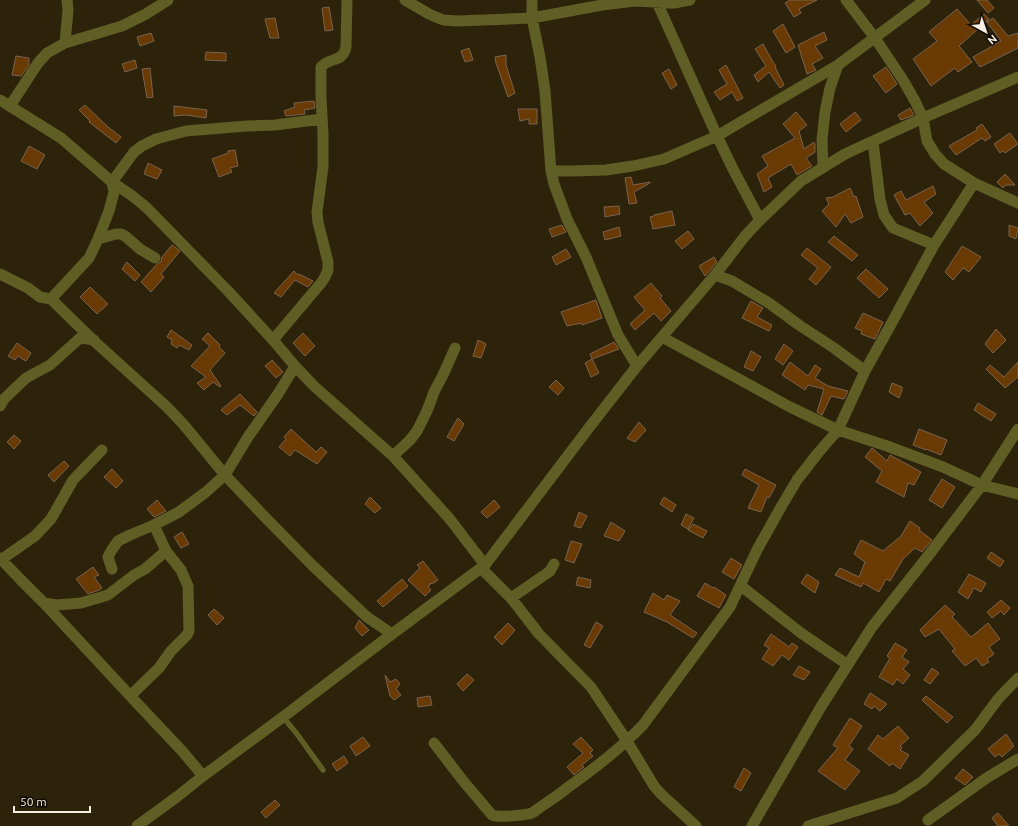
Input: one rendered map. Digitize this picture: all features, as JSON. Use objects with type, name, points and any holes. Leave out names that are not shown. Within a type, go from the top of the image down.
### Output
[{"type":"street","points":[[65,43],[68,10],[67,0]]},
{"type":"street","points":[[168,0],[146,14],[122,26],[65,43],[47,53],[5,103],[61,138],[112,182],[146,207],[228,291],[273,340],[294,366],[314,386],[393,456],[449,518],[483,567],[511,598],[539,634],[591,687],[627,741],[654,786],[696,826]]},
{"type":"street","points":[[273,340],[321,283],[328,270],[328,262],[317,212],[323,166],[321,67],[324,64],[342,56],[346,52],[347,0]]},
{"type":"street","points":[[405,0],[429,14],[443,20],[457,21],[532,18],[602,5],[635,1],[674,3],[690,0]]},
{"type":"street","points":[[532,0],[532,18],[540,57],[551,171],[554,184],[567,219],[586,257],[618,335],[637,366]]},
{"type":"street","points":[[846,0],[875,38],[906,85],[923,118],[928,141],[935,154],[944,164],[974,183],[1018,203]]},
{"type":"street","points":[[551,171],[606,170],[633,166],[664,159],[717,136],[838,65],[925,0]]},
{"type":"street","points":[[656,1],[717,136],[760,220]]},
{"type":"street","points":[[823,167],[822,140],[825,112],[830,88],[838,65]]},
{"type":"street","points":[[136,826],[483,567],[637,366],[760,220],[801,181],[845,154],[1018,77]]},
{"type":"street","points":[[51,299],[89,258],[98,239],[113,197],[114,192],[112,182],[134,152],[142,146],[156,139],[186,131],[275,125],[322,119]]},
{"type":"street","points":[[873,142],[880,199],[884,215],[894,228],[934,246]]},
{"type":"street","points":[[434,743],[492,815],[502,817],[526,814],[536,811],[594,769],[627,741],[643,725],[721,622],[741,586],[757,550],[797,480],[838,430],[865,371],[934,246],[974,183]]},
{"type":"street","points":[[98,239],[116,234],[122,234],[140,249],[155,258]]},
{"type":"street","points":[[0,274],[28,288],[40,297],[51,299],[184,425],[225,475],[301,554],[367,617],[392,634]]},
{"type":"street","points":[[715,275],[732,281],[769,303],[865,371]]},
{"type":"street","points":[[662,337],[790,407],[838,430],[888,446],[943,467],[982,485],[1018,494]]},
{"type":"street","points":[[0,406],[4,399],[26,378],[50,365],[81,338],[94,341]]},
{"type":"street","points":[[393,456],[418,431],[434,392],[455,348]]},
{"type":"street","points":[[112,569],[108,557],[118,541],[179,512],[206,492],[225,475],[248,437],[278,394],[294,366]]},
{"type":"street","points":[[752,826],[822,705],[872,627],[982,485],[1018,429]]},
{"type":"street","points":[[102,450],[73,480],[51,519],[46,525],[35,536],[1,558],[204,776]]},
{"type":"street","points":[[130,696],[159,668],[171,651],[189,631],[188,586],[181,570],[166,551],[154,525]]},
{"type":"street","points":[[44,603],[57,605],[82,603],[108,595],[134,575],[145,569],[166,551]]},
{"type":"street","points":[[511,598],[550,571],[554,564]]},
{"type":"street","points":[[741,586],[801,633],[848,665]]},
{"type":"street","points":[[808,826],[898,798],[923,781],[975,730],[998,699],[1018,678]]},
{"type":"street","points":[[928,820],[988,777],[1018,759]]},
{"type":"lane","points":[[283,717],[323,770]]},
{"type":"building","points":[[790,0],[817,0],[799,9],[801,13],[794,17],[785,3]]},
{"type":"building","points":[[977,0],[987,0],[994,8],[988,13]]},
{"type":"building","points":[[329,7],[333,30],[325,31],[322,8]]},
{"type":"building","points":[[957,9],[971,25],[984,14],[989,19],[959,46],[972,62],[958,72],[955,68],[931,86],[913,59],[937,41],[929,32]]},
{"type":"building","points":[[275,18],[279,38],[270,38],[265,19]]},
{"type":"building","points":[[993,18],[1008,36],[1018,33],[1018,48],[980,67],[973,57],[1001,41],[987,22]]},
{"type":"building","points":[[783,24],[795,47],[786,53],[773,31]]},
{"type":"building","points":[[824,32],[827,40],[815,46],[823,58],[812,64],[816,70],[807,74],[798,45]]},
{"type":"building","points":[[151,33],[154,41],[140,46],[137,37]]},
{"type":"building","points":[[763,44],[776,66],[775,67],[784,85],[780,88],[769,72],[758,82],[754,75],[766,66],[755,49]]},
{"type":"building","points":[[469,48],[473,60],[465,62],[461,51]]},
{"type":"building","points":[[206,52],[226,53],[226,61],[205,60]]},
{"type":"building","points":[[506,55],[506,65],[515,93],[508,97],[495,57]]},
{"type":"building","points":[[16,56],[29,58],[29,65],[21,76],[12,75]]},
{"type":"building","points":[[135,60],[137,68],[125,72],[122,64]]},
{"type":"building","points":[[726,65],[743,98],[737,101],[732,92],[720,100],[714,92],[727,84],[719,70]]},
{"type":"building","points":[[886,67],[897,84],[886,93],[873,76]]},
{"type":"building","points":[[150,68],[153,97],[147,98],[142,69]]},
{"type":"building","points":[[669,69],[677,85],[671,89],[662,73]]},
{"type":"building","points":[[314,101],[315,108],[304,110],[305,114],[286,116],[284,111],[295,107],[294,103]]},
{"type":"building","points":[[85,105],[121,137],[116,143],[89,122],[90,121],[79,110]]},
{"type":"building","points":[[174,106],[207,110],[206,118],[186,115],[174,116]]},
{"type":"building","points":[[910,108],[914,115],[901,120],[898,115]]},
{"type":"building","points":[[518,109],[537,109],[537,124],[529,124],[529,119],[520,121]]},
{"type":"building","points":[[796,112],[807,125],[799,131],[804,149],[814,142],[815,144],[815,152],[806,158],[812,166],[797,175],[791,164],[768,178],[772,187],[764,192],[757,174],[768,166],[762,156],[795,138],[783,124]]},
{"type":"building","points":[[855,112],[861,120],[846,132],[840,124]]},
{"type":"building","points":[[982,124],[991,137],[985,141],[982,138],[956,155],[949,146],[977,130],[976,128]]},
{"type":"building","points":[[1010,133],[1018,144],[1005,153],[1003,151],[1000,153],[994,144]]},
{"type":"building","points":[[29,146],[45,155],[37,169],[21,161]]},
{"type":"building","points":[[235,150],[238,166],[230,168],[232,172],[219,177],[212,159],[228,153],[228,151]]},
{"type":"building","points":[[148,163],[162,170],[157,179],[144,174]]},
{"type":"building","points":[[1005,174],[1015,185],[1006,185],[1003,188],[997,182]]},
{"type":"building","points":[[631,177],[633,185],[650,183],[634,192],[637,203],[629,204],[625,178]]},
{"type":"building","points":[[933,186],[936,194],[924,202],[933,213],[920,226],[910,213],[905,215],[894,195],[901,191],[906,200]]},
{"type":"building","points":[[850,188],[854,197],[856,196],[863,217],[851,223],[845,214],[836,227],[822,211],[829,204],[826,198],[833,197]]},
{"type":"building","points":[[619,206],[620,214],[605,217],[604,207]]},
{"type":"building","points":[[672,211],[675,225],[653,229],[650,217]]},
{"type":"building","points":[[562,225],[566,232],[552,237],[549,229]]},
{"type":"building","points":[[1009,225],[1018,228],[1016,239],[1009,236]]},
{"type":"building","points":[[619,227],[621,236],[605,240],[603,232]]},
{"type":"building","points":[[688,231],[694,239],[682,249],[675,241]]},
{"type":"building","points":[[834,236],[858,255],[852,261],[828,242]]},
{"type":"building","points":[[172,245],[180,251],[161,274],[164,277],[151,292],[141,282],[157,264],[161,262],[162,257]]},
{"type":"building","points":[[962,246],[981,257],[969,272],[963,268],[953,280],[945,272]]},
{"type":"building","points":[[807,248],[831,267],[816,285],[809,279],[818,268],[801,255]]},
{"type":"building","points":[[566,249],[571,257],[556,265],[552,257]]},
{"type":"building","points":[[714,257],[717,262],[705,276],[699,266]]},
{"type":"building","points":[[127,262],[140,275],[135,281],[122,269]]},
{"type":"building","points":[[866,269],[888,289],[879,298],[857,278]]},
{"type":"building","points":[[294,271],[298,275],[299,274],[313,281],[308,287],[295,280],[281,297],[274,293]]},
{"type":"building","points":[[651,283],[662,296],[660,298],[671,311],[661,321],[654,313],[635,330],[630,324],[645,310],[634,297]]},
{"type":"building","points":[[90,287],[108,304],[97,314],[80,297]]},
{"type":"building","points":[[596,300],[602,318],[582,325],[582,323],[567,326],[561,312]]},
{"type":"building","points":[[751,301],[763,308],[757,317],[772,325],[769,331],[742,318]]},
{"type":"building","points":[[863,313],[883,322],[875,339],[861,334],[862,331],[855,328]]},
{"type":"building","points":[[996,329],[1006,340],[993,353],[985,344]]},
{"type":"building","points":[[171,330],[192,345],[189,350],[179,345],[177,348],[171,344],[172,340],[167,337]]},
{"type":"building","points":[[208,333],[220,345],[219,347],[225,353],[210,370],[221,386],[220,387],[213,382],[204,390],[197,383],[206,377],[191,366],[210,346],[202,339]]},
{"type":"building","points":[[303,333],[315,346],[305,356],[293,343]]},
{"type":"building","points":[[478,340],[486,344],[481,358],[473,356]]},
{"type":"building","points":[[614,342],[619,349],[592,359],[590,354]]},
{"type":"building","points":[[17,343],[31,353],[26,361],[18,356],[15,360],[8,356]]},
{"type":"building","points":[[784,344],[793,351],[783,365],[775,359]]},
{"type":"building","points":[[751,351],[761,357],[753,371],[744,367]]},
{"type":"building","points":[[592,359],[599,373],[591,377],[585,363]]},
{"type":"building","points":[[272,360],[283,372],[276,378],[265,366]]},
{"type":"building","points":[[790,362],[808,376],[815,365],[821,369],[815,378],[828,386],[848,391],[844,399],[831,396],[822,415],[817,412],[824,389],[808,385],[805,390],[782,375]]},
{"type":"building","points":[[1018,362],[1018,377],[1005,388],[986,369],[990,365],[1004,377]]},
{"type":"building","points":[[556,380],[564,388],[558,395],[549,387]]},
{"type":"building","points":[[892,383],[902,387],[899,398],[889,392]]},
{"type":"building","points":[[240,394],[257,412],[254,416],[240,405],[227,415],[221,410]]},
{"type":"building","points":[[978,403],[996,414],[991,421],[974,410]]},
{"type":"building","points":[[458,418],[464,424],[454,441],[447,437]]},
{"type":"building","points":[[639,422],[646,430],[635,442],[627,438]]},
{"type":"building","points":[[291,429],[316,452],[321,447],[327,452],[317,464],[295,450],[290,456],[279,447],[286,439],[284,437]]},
{"type":"building","points":[[919,429],[947,440],[941,455],[913,445]]},
{"type":"building","points":[[14,435],[21,441],[14,449],[7,442]]},
{"type":"building","points":[[872,448],[887,461],[890,455],[921,472],[914,485],[908,483],[904,497],[876,482],[882,471],[865,457]]},
{"type":"building","points":[[64,461],[69,466],[54,482],[48,475]]},
{"type":"building","points":[[112,469],[123,481],[116,488],[104,477]]},
{"type":"building","points":[[745,469],[776,485],[769,498],[767,497],[761,512],[748,508],[759,485],[742,475]]},
{"type":"building","points":[[942,479],[955,487],[942,508],[929,500]]},
{"type":"building","points":[[370,497],[381,508],[375,513],[365,504]]},
{"type":"building","points":[[664,497],[676,505],[672,512],[660,504]]},
{"type":"building","points":[[157,500],[166,511],[154,517],[147,509]]},
{"type":"building","points":[[494,500],[500,507],[487,518],[481,512]]},
{"type":"building","points":[[579,512],[587,516],[581,528],[574,526]]},
{"type":"building","points":[[686,514],[694,518],[688,529],[681,525]]},
{"type":"building","points":[[910,521],[920,528],[919,530],[932,540],[922,552],[915,548],[903,559],[890,581],[886,579],[879,592],[863,583],[861,587],[835,575],[840,568],[859,577],[865,562],[854,554],[861,540],[883,551],[901,536]]},
{"type":"building","points":[[611,522],[625,531],[619,541],[604,536]]},
{"type":"building","points":[[693,524],[707,531],[703,538],[688,530]]},
{"type":"building","points":[[182,532],[189,544],[181,548],[174,537]]},
{"type":"building","points":[[571,541],[582,544],[574,563],[565,560]]},
{"type":"building","points":[[991,552],[1004,561],[1000,567],[987,558]]},
{"type":"building","points":[[731,558],[742,565],[734,579],[722,572]]},
{"type":"building","points":[[423,561],[438,580],[432,584],[431,583],[428,587],[431,590],[425,596],[408,580],[420,568],[417,565]]},
{"type":"building","points":[[93,567],[99,575],[94,577],[102,588],[88,594],[76,579]]},
{"type":"building","points":[[807,574],[819,582],[815,593],[801,583]]},
{"type":"building","points":[[969,574],[986,583],[981,592],[974,588],[968,599],[958,592]]},
{"type":"building","points":[[578,577],[591,580],[590,588],[576,585]]},
{"type":"building","points":[[402,579],[408,586],[383,607],[377,601]]},
{"type":"building","points":[[705,583],[726,595],[719,608],[697,596]]},
{"type":"building","points":[[653,593],[664,600],[667,595],[680,601],[670,615],[697,633],[693,638],[667,622],[644,612]]},
{"type":"building","points":[[1001,600],[1010,608],[1004,615],[1001,611],[992,618],[987,612]]},
{"type":"building","points":[[945,605],[955,614],[952,617],[971,637],[988,623],[1000,639],[989,647],[994,654],[987,659],[989,662],[982,666],[976,658],[965,666],[952,651],[955,649],[939,629],[925,637],[920,630]]},
{"type":"building","points":[[214,609],[224,618],[217,625],[208,615]]},
{"type":"building","points":[[359,620],[369,630],[362,636],[355,628]]},
{"type":"building","points":[[596,622],[603,626],[590,648],[584,645]]},
{"type":"building","points":[[508,623],[515,630],[502,645],[494,637]]},
{"type":"building","points":[[771,634],[789,647],[792,643],[798,647],[789,660],[782,655],[773,666],[762,659],[769,648],[764,645]]},
{"type":"building","points":[[895,643],[907,650],[902,657],[909,662],[903,669],[910,675],[903,684],[897,679],[893,685],[879,677],[890,658],[887,656]]},
{"type":"building","points":[[799,666],[810,672],[804,680],[793,675]]},
{"type":"building","points":[[932,668],[939,673],[930,684],[924,680]]},
{"type":"building","points":[[467,674],[474,680],[463,691],[457,684]]},
{"type":"building","points":[[385,675],[390,682],[396,679],[400,684],[396,689],[401,695],[394,700],[390,696]]},
{"type":"building","points":[[870,693],[887,704],[880,711],[874,706],[872,709],[864,704]]},
{"type":"building","points":[[430,696],[432,705],[418,707],[417,698]]},
{"type":"building","points":[[926,696],[953,717],[947,723],[922,700]]},
{"type":"building","points":[[850,718],[862,726],[849,746],[853,749],[845,760],[860,771],[845,790],[818,771],[838,748],[833,745]]},
{"type":"building","points":[[898,726],[909,738],[900,746],[902,748],[900,750],[909,755],[900,769],[892,763],[890,766],[868,749],[878,735],[883,739]]},
{"type":"building","points":[[1006,734],[1014,746],[1002,757],[999,754],[995,757],[988,749]]},
{"type":"building","points":[[363,737],[370,746],[356,756],[350,746]]},
{"type":"building","points":[[581,737],[593,750],[590,753],[593,756],[582,765],[584,767],[574,775],[567,767],[583,753],[573,744]]},
{"type":"building","points":[[344,756],[348,763],[337,771],[332,764]]},
{"type":"building","points":[[744,768],[751,773],[741,791],[734,787]]},
{"type":"building","points":[[963,769],[973,777],[965,785],[955,778]]},
{"type":"building","points":[[275,800],[280,805],[266,818],[261,812]]},
{"type":"building","points":[[998,813],[1009,826],[998,826],[992,818]]}]
